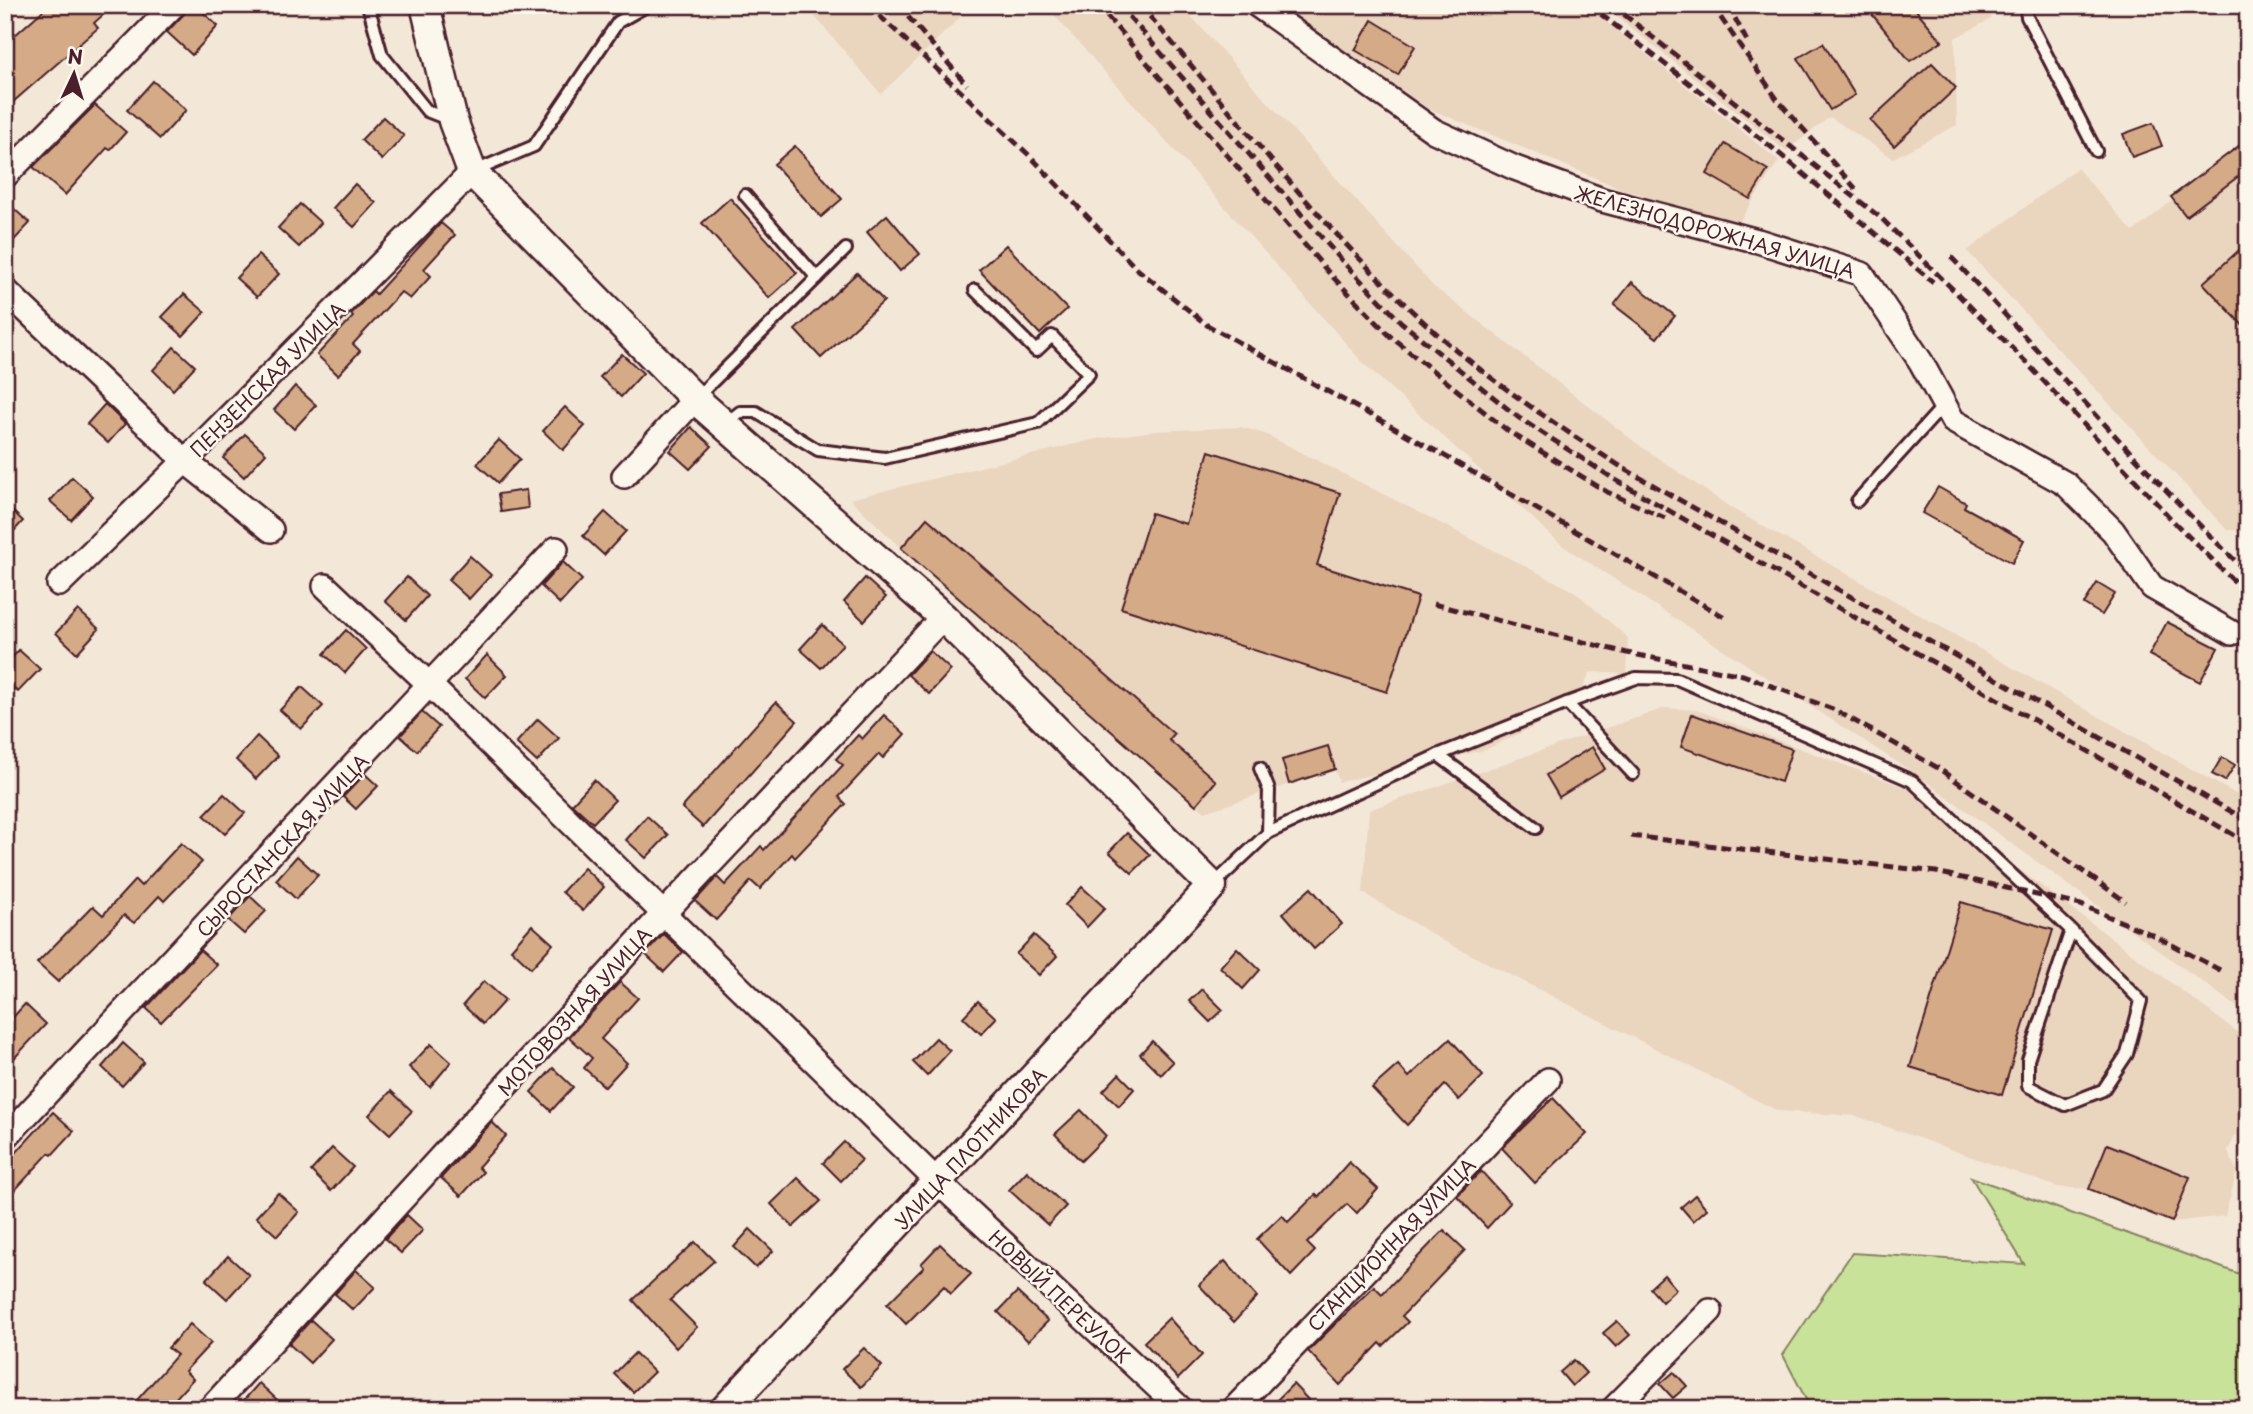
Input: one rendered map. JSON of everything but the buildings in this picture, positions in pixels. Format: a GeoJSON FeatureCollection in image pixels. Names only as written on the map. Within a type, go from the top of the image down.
{"type":"FeatureCollection","features":[{"type":"Feature","properties":{"kind":"street"},"geometry":{"type":"LineString","coordinates":[[5,176],[174,5]]}},
{"type":"Feature","properties":{"kind":"street"},"geometry":{"type":"LineString","coordinates":[[425,5],[453,121],[472,172],[695,399],[726,423],[943,617],[1212,886]]}},
{"type":"Feature","properties":{"kind":"street","name":"ЖЕЛЕЗНОДОРОЖНАЯ УЛИЦА"},"geometry":{"type":"LineString","coordinates":[[1257,5],[1434,131],[1515,168],[1602,200],[1758,241],[1862,274],[1921,362],[1953,421],[2066,484],[2113,531],[2152,587],[2232,633]]}},
{"type":"Feature","properties":{"kind":"street","name":"ПЕНЗЕНСКАЯ УЛИЦА"},"geometry":{"type":"LineString","coordinates":[[59,584],[472,172]]}},
{"type":"Feature","properties":{"kind":"street"},"geometry":{"type":"LineString","coordinates":[[5,290],[185,461],[271,530]]}},
{"type":"Feature","properties":{"kind":"street"},"geometry":{"type":"LineString","coordinates":[[624,476],[695,399]]}},
{"type":"Feature","properties":{"kind":"street","name":"СЫРОСТАНСКАЯ УЛИЦА"},"geometry":{"type":"LineString","coordinates":[[5,1138],[556,550]]}},
{"type":"Feature","properties":{"kind":"street","name":"НОВЫЙ ПЕРЕУЛОК"},"geometry":{"type":"LineString","coordinates":[[325,586],[431,686],[939,1183],[1181,1409]]}},
{"type":"Feature","properties":{"kind":"street","name":"МОТОВОЗНАЯ УЛИЦА"},"geometry":{"type":"LineString","coordinates":[[210,1409],[664,913],[943,617]]}},
{"type":"Feature","properties":{"kind":"street","name":"УЛИЦА ПЛОТНИКОВА"},"geometry":{"type":"LineString","coordinates":[[725,1409],[939,1183],[1212,886]]}},
{"type":"Feature","properties":{"kind":"street","name":"СТАНЦИОННАЯ УЛИЦА"},"geometry":{"type":"LineString","coordinates":[[1234,1409],[1548,1080]]}},
{"type":"Feature","properties":{"kind":"street"},"geometry":{"type":"LineString","coordinates":[[1613,1409],[1710,1311]]}},
{"type":"Feature","properties":{"kind":"lane"},"geometry":{"type":"LineString","coordinates":[[368,5],[382,55],[427,111],[453,121]]}},
{"type":"Feature","properties":{"kind":"lane"},"geometry":{"type":"LineString","coordinates":[[472,172],[534,146],[618,22],[649,5]]}},
{"type":"Feature","properties":{"kind":"lane"},"geometry":{"type":"LineString","coordinates":[[2025,5],[2027,17],[2096,151]]}},
{"type":"Feature","properties":{"kind":"lane"},"geometry":{"type":"LineString","coordinates":[[745,195],[817,278]]}},
{"type":"Feature","properties":{"kind":"lane"},"geometry":{"type":"LineString","coordinates":[[695,399],[846,249]]}},
{"type":"Feature","properties":{"kind":"lane"},"geometry":{"type":"LineString","coordinates":[[726,423],[740,412],[756,412],[818,450],[885,458],[1038,423],[1088,374],[1052,336],[1036,351],[975,290]]}},
{"type":"Feature","properties":{"kind":"lane"},"geometry":{"type":"LineString","coordinates":[[1857,501],[1944,405]]}},
{"type":"Feature","properties":{"kind":"lane"},"geometry":{"type":"LineString","coordinates":[[1212,886],[1268,833],[1438,755],[1636,678],[1676,679],[1912,781],[2071,930],[2141,1001],[2127,1054],[2103,1090],[2065,1105],[2028,1086],[2028,1060],[2071,930]]}},
{"type":"Feature","properties":{"kind":"lane"},"geometry":{"type":"LineString","coordinates":[[1567,703],[1633,774]]}},
{"type":"Feature","properties":{"kind":"lane"},"geometry":{"type":"LineString","coordinates":[[1438,755],[1536,828]]}},
{"type":"Feature","properties":{"kind":"lane"},"geometry":{"type":"LineString","coordinates":[[1260,768],[1269,790],[1268,833]]}},
{"type":"Feature","properties":{"kind":"path"},"geometry":{"type":"LineString","coordinates":[[5,19],[18,5]]}},
{"type":"Feature","properties":{"kind":"shaded area"},"geometry":{"type":"Polygon","coordinates":[[[805,5],[973,5],[881,94],[805,5]]]}},
{"type":"Feature","properties":{"kind":"shaded area"},"geometry":{"type":"Polygon","coordinates":[[[1045,5],[1181,5],[1433,286],[1639,445],[1731,508],[2248,801],[2248,1015],[1920,777],[1563,546],[1364,364],[1045,5]]]}},
{"type":"Feature","properties":{"kind":"shaded area"},"geometry":{"type":"Polygon","coordinates":[[[1281,5],[1585,5],[1779,161],[1737,225],[1622,189],[1427,108],[1281,5]]]}},
{"type":"Feature","properties":{"kind":"shaded area"},"geometry":{"type":"Polygon","coordinates":[[[1602,5],[1993,5],[1991,19],[1955,38],[1957,125],[1893,158],[1830,117],[1786,151],[1602,5]]]}},
{"type":"Feature","properties":{"kind":"shaded area"},"geometry":{"type":"Polygon","coordinates":[[[2248,140],[2248,531],[2227,530],[1967,251],[2077,168],[2133,232],[2248,140]]]}},
{"type":"Feature","properties":{"kind":"shaded area"},"geometry":{"type":"Polygon","coordinates":[[[1241,427],[1265,434],[1574,591],[1628,638],[1626,674],[1590,672],[1575,707],[1485,750],[1339,782],[1335,770],[1205,812],[901,548],[850,499],[1096,439],[1154,431],[1241,427]]]}},
{"type":"Feature","properties":{"kind":"shaded area"},"geometry":{"type":"Polygon","coordinates":[[[1665,708],[1697,710],[1914,791],[2248,1040],[2248,1108],[2228,1151],[2237,1171],[2225,1216],[2172,1222],[2089,1189],[2057,1187],[1856,1116],[1778,1111],[1442,940],[1363,893],[1369,810],[1665,708]]]}},
{"type":"Feature","properties":{"kind":"green space"},"geometry":{"type":"Polygon","coordinates":[[[1971,1177],[2248,1277],[2248,1409],[1811,1409],[1783,1355],[1852,1253],[2024,1264],[1971,1177]]]}},
{"type":"Feature","properties":{"kind":"railway"},"geometry":{"type":"LineString","coordinates":[[868,5],[1030,156],[1136,268],[1207,325],[1436,451],[1728,619]]}},
{"type":"Feature","properties":{"kind":"railway"},"geometry":{"type":"LineString","coordinates":[[898,5],[967,85]]}},
{"type":"Feature","properties":{"kind":"railway"},"geometry":{"type":"LineString","coordinates":[[1097,5],[1330,274],[1391,337],[1508,431],[1607,492],[1665,518]]}},
{"type":"Feature","properties":{"kind":"railway"},"geometry":{"type":"LineString","coordinates":[[1119,5],[1344,263],[1401,322],[1519,418],[1614,479],[2248,843]]}},
{"type":"Feature","properties":{"kind":"railway"},"geometry":{"type":"LineString","coordinates":[[1140,5],[1305,200],[1375,274],[1435,332],[1513,394],[1623,468],[2248,821]]}},
{"type":"Feature","properties":{"kind":"railway"},"geometry":{"type":"LineString","coordinates":[[1589,5],[1775,150],[1933,282]]}},
{"type":"Feature","properties":{"kind":"railway"},"geometry":{"type":"LineString","coordinates":[[1612,5],[1881,218],[2026,362],[2174,522],[2248,595]]}},
{"type":"Feature","properties":{"kind":"railway"},"geometry":{"type":"LineString","coordinates":[[1712,5],[1777,99],[1856,189]]}},
{"type":"Feature","properties":{"kind":"railway"},"geometry":{"type":"LineString","coordinates":[[1728,5],[1748,43]]}},
{"type":"Feature","properties":{"kind":"railway"},"geometry":{"type":"LineString","coordinates":[[1951,257],[2135,457],[2248,573]]}},
{"type":"Feature","properties":{"kind":"railway"},"geometry":{"type":"LineString","coordinates":[[1433,604],[1627,653],[1743,675],[1835,710],[1938,768],[2126,902]]}},
{"type":"Feature","properties":{"kind":"railway"},"geometry":{"type":"LineString","coordinates":[[1631,836],[1936,872],[2081,905],[2153,935],[2220,970]]}}]}
